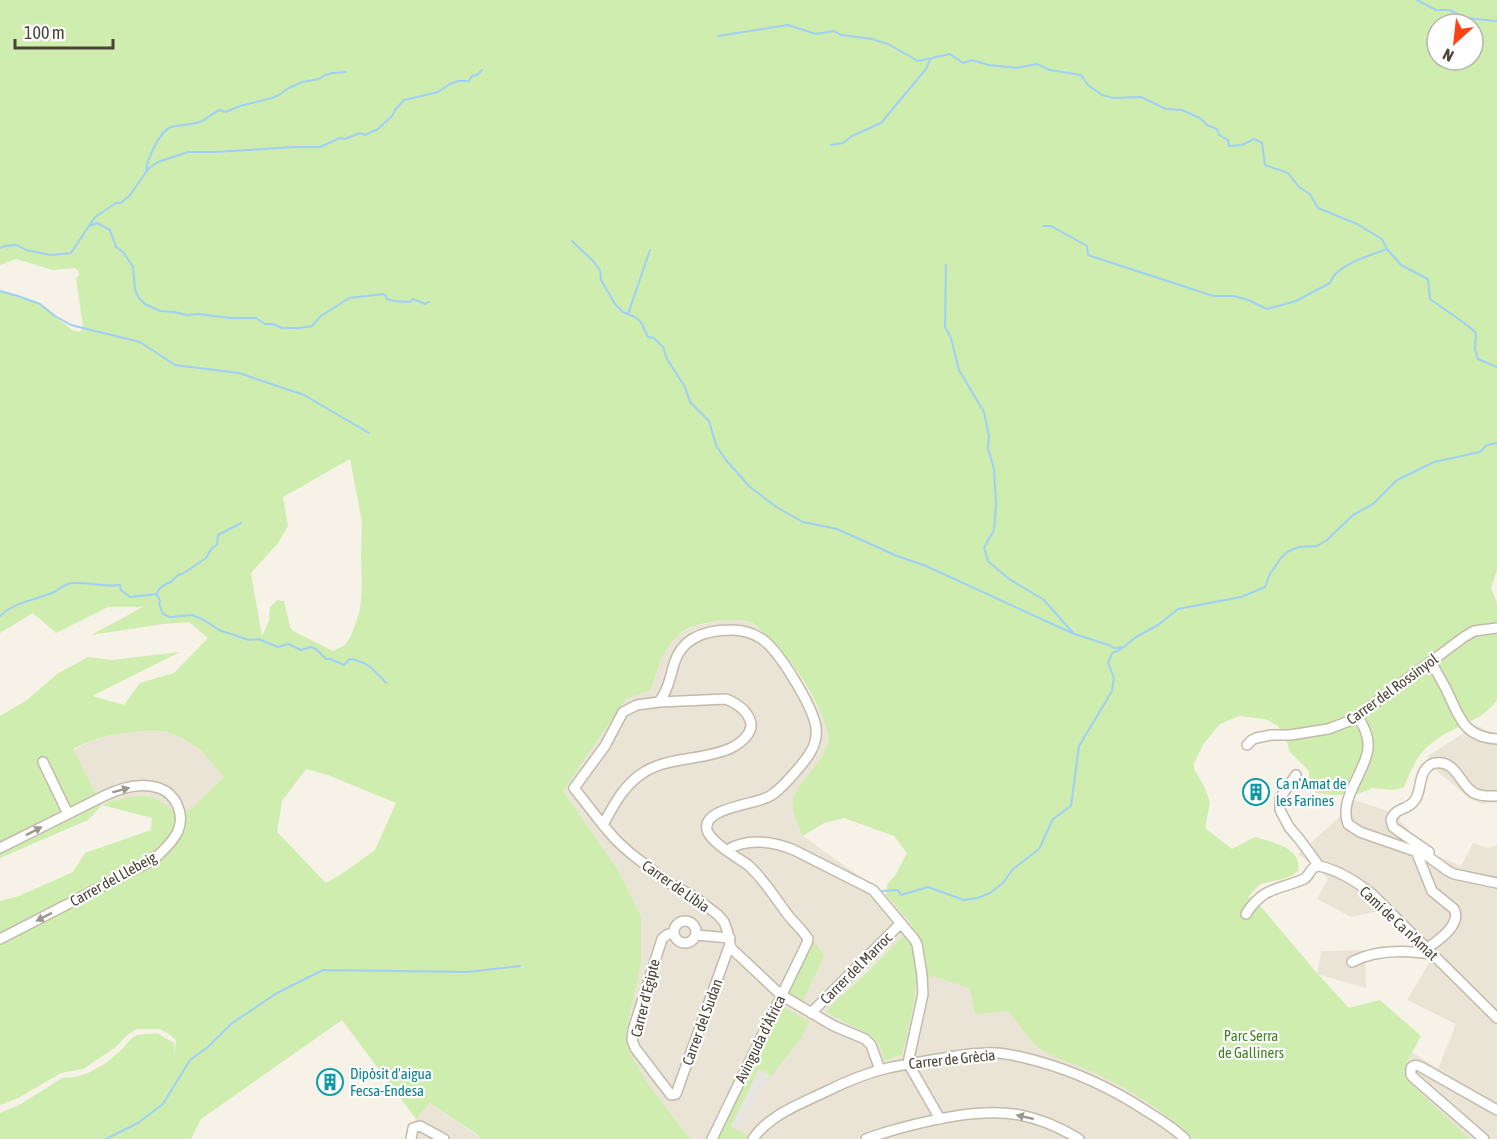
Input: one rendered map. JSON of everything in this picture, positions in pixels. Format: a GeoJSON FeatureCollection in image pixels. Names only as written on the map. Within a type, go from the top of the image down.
{"type":"FeatureCollection","features":[{"type":"Feature","properties":{"kind":"street","name":"Carrer del Rossinyol"},"geometry":{"type":"LineString","coordinates":[[1247,745],[1252,740],[1271,735],[1290,735],[1328,729],[1348,722],[1358,717],[1474,631],[1497,627]]}},
{"type":"Feature","properties":{"kind":"street"},"geometry":{"type":"LineString","coordinates":[[659,702],[669,686],[677,656],[698,635],[708,632],[740,631],[763,640],[783,660],[810,710],[816,730],[813,748],[782,786],[769,797],[718,812],[711,817],[706,828],[709,834],[727,850],[740,844],[751,843],[774,843],[788,847],[873,890],[901,923],[917,945],[923,985],[908,1063],[940,1119]]}},
{"type":"Feature","properties":{"kind":"street"},"geometry":{"type":"LineString","coordinates":[[1431,662],[1464,724],[1482,737],[1497,739]]}},
{"type":"Feature","properties":{"kind":"street"},"geometry":{"type":"LineString","coordinates":[[603,825],[618,798],[631,782],[644,772],[658,766],[731,748],[746,738],[751,730],[750,718],[746,712],[734,702],[726,699],[659,702]]}},
{"type":"Feature","properties":{"kind":"street","name":"Carrer de Líbia"},"geometry":{"type":"LineString","coordinates":[[659,702],[637,705],[623,712],[605,746],[574,788],[616,840],[635,857],[669,883],[695,897],[718,915],[724,922],[731,948],[781,995],[834,1026],[865,1039],[872,1045],[879,1070]]}},
{"type":"Feature","properties":{"kind":"street"},"geometry":{"type":"LineString","coordinates":[[1358,717],[1366,732],[1368,750],[1346,808],[1346,821],[1350,827],[1416,851],[1454,874],[1497,883]]}},
{"type":"Feature","properties":{"kind":"street"},"geometry":{"type":"LineString","coordinates":[[43,762],[68,814]]}},
{"type":"Feature","properties":{"kind":"street"},"geometry":{"type":"LineString","coordinates":[[1429,857],[1428,852],[1397,830],[1391,820],[1396,811],[1415,800],[1426,768],[1438,762],[1448,765],[1474,793],[1483,796],[1497,796]]}},
{"type":"Feature","properties":{"kind":"street"},"geometry":{"type":"LineString","coordinates":[[1246,914],[1269,890],[1305,879],[1311,869],[1319,866],[1288,827],[1280,810],[1280,798],[1296,775]]}},
{"type":"Feature","properties":{"kind":"street","name":"Carrer del Llebeig"},"geometry":{"type":"LineString","coordinates":[[0,848],[116,791],[128,788],[145,786],[161,789],[177,804],[180,812],[179,828],[174,838],[153,860],[0,939]]}},
{"type":"Feature","properties":{"kind":"street","name":"Avinguda d'Àfrica"},"geometry":{"type":"LineString","coordinates":[[712,1139],[808,939],[758,875],[727,850]]}},
{"type":"Feature","properties":{"kind":"street"},"geometry":{"type":"LineString","coordinates":[[1352,962],[1363,956],[1381,953],[1430,951],[1456,919],[1457,914],[1454,909],[1432,891],[1416,851]]}},
{"type":"Feature","properties":{"kind":"street","name":"Camí de Ca n'Amat"},"geometry":{"type":"LineString","coordinates":[[1319,866],[1354,881],[1364,888],[1497,1018]]}},
{"type":"Feature","properties":{"kind":"street"},"geometry":{"type":"LineString","coordinates":[[683,920],[692,922],[696,935],[691,942],[678,941],[674,934],[676,925],[683,920]]}},
{"type":"Feature","properties":{"kind":"street","name":"Carrer del Marroc"},"geometry":{"type":"LineString","coordinates":[[811,1013],[901,923]]}},
{"type":"Feature","properties":{"kind":"street","name":"Carrer d'Egipte"},"geometry":{"type":"LineString","coordinates":[[670,1095],[642,1058],[632,1040],[633,1030],[662,939],[670,933],[674,934]]}},
{"type":"Feature","properties":{"kind":"street"},"geometry":{"type":"LineString","coordinates":[[696,935],[730,941]]}},
{"type":"Feature","properties":{"kind":"street","name":"Carrer del Sudan"},"geometry":{"type":"LineString","coordinates":[[670,1095],[676,1094],[730,941]]}},
{"type":"Feature","properties":{"kind":"street","name":"Carrer de Grècia"},"geometry":{"type":"LineString","coordinates":[[753,1139],[766,1125],[792,1108],[852,1079],[908,1063],[987,1053],[1003,1053],[1028,1059],[1099,1083],[1166,1123],[1183,1138]]}},
{"type":"Feature","properties":{"kind":"street"},"geometry":{"type":"LineString","coordinates":[[1484,1139],[1411,1075],[1411,1068],[1416,1065],[1497,1110]]}},
{"type":"Feature","properties":{"kind":"street"},"geometry":{"type":"LineString","coordinates":[[1431,1093],[1439,1078]]}},
{"type":"Feature","properties":{"kind":"street"},"geometry":{"type":"LineString","coordinates":[[866,1139],[940,1119],[984,1114],[1018,1115],[1049,1125],[1079,1139]]}},
{"type":"Feature","properties":{"kind":"street"},"geometry":{"type":"LineString","coordinates":[[411,1139],[412,1131],[416,1126],[425,1128],[444,1139]]}},
{"type":"Feature","properties":{"kind":"shaded area"},"geometry":{"type":"Polygon","coordinates":[[[732,619],[750,622],[769,638],[793,665],[825,720],[828,737],[825,750],[816,766],[803,836],[886,895],[913,926],[826,1012],[871,1036],[880,1045],[885,1061],[902,1055],[914,1003],[916,982],[934,976],[970,989],[1008,1011],[1039,1048],[1097,1073],[1135,1094],[1177,1124],[1193,1139],[690,1139],[646,1081],[631,1054],[626,1032],[641,964],[618,870],[563,791],[626,699],[651,690],[664,651],[676,636],[694,626],[732,619]]]}},
{"type":"Feature","properties":{"kind":"shaded area"},"geometry":{"type":"Polygon","coordinates":[[[1476,725],[1497,733],[1497,802],[1482,804],[1470,799],[1437,771],[1428,756],[1476,725]]]}},
{"type":"Feature","properties":{"kind":"shaded area"},"geometry":{"type":"Polygon","coordinates":[[[165,731],[184,739],[202,751],[225,777],[191,809],[175,814],[162,802],[147,797],[116,800],[102,805],[73,750],[91,741],[116,734],[165,731]]]}},
{"type":"Feature","properties":{"kind":"shaded area"},"geometry":{"type":"Polygon","coordinates":[[[1346,797],[1400,815],[1400,821],[1433,854],[1461,866],[1473,843],[1488,848],[1497,845],[1497,1139],[1470,1139],[1405,1078],[1407,1062],[1412,1052],[1438,1069],[1456,1024],[1407,1000],[1432,958],[1380,911],[1351,917],[1317,899],[1328,878],[1298,854],[1342,815],[1346,797]]]}},
{"type":"Feature","properties":{"kind":"shaded area"},"geometry":{"type":"Polygon","coordinates":[[[1365,950],[1366,988],[1317,974],[1321,951],[1365,950]]]}},
{"type":"Feature","properties":{"kind":"shaded area"},"geometry":{"type":"Polygon","coordinates":[[[759,1069],[771,1076],[739,1131],[731,1126],[759,1069]]]}},
{"type":"Feature","properties":{"kind":"shaded area"},"geometry":{"type":"Polygon","coordinates":[[[430,1103],[480,1139],[412,1139],[416,1119],[430,1103]]]}},
{"type":"Feature","properties":{"kind":"green space","name":"Parc Serra de Galliners"},"geometry":{"type":"Polygon","coordinates":[[[0,0],[1497,0],[1497,570],[1491,588],[1497,603],[1497,700],[1483,714],[1427,747],[1416,761],[1404,787],[1394,790],[1372,788],[1358,794],[1317,793],[1309,787],[1309,771],[1290,752],[1278,726],[1265,719],[1239,716],[1220,724],[1204,743],[1194,763],[1194,769],[1210,802],[1205,828],[1232,849],[1255,837],[1285,847],[1296,857],[1298,871],[1291,876],[1260,884],[1248,897],[1262,908],[1349,1008],[1380,1000],[1421,1036],[1407,1062],[1405,1078],[1470,1139],[1193,1139],[1160,1111],[1135,1094],[1097,1074],[1042,1050],[1008,1011],[975,1014],[970,989],[934,976],[916,983],[914,1003],[902,1055],[884,1061],[880,1045],[871,1036],[826,1012],[913,926],[886,895],[887,885],[896,874],[907,853],[894,836],[844,818],[824,823],[803,836],[794,814],[793,801],[797,790],[817,764],[828,741],[824,721],[802,679],[789,660],[754,624],[737,620],[696,625],[682,632],[664,654],[651,690],[626,699],[563,791],[618,870],[641,916],[641,964],[626,1032],[631,1054],[646,1081],[690,1139],[480,1139],[478,1135],[430,1103],[416,1119],[342,1020],[201,1119],[191,1139],[0,1139],[0,1113],[21,1104],[62,1078],[88,1073],[106,1063],[133,1037],[157,1033],[174,1043],[174,1056],[176,1040],[160,1029],[137,1029],[127,1035],[116,1047],[83,1069],[61,1073],[18,1098],[0,1105],[0,901],[19,896],[73,872],[85,853],[151,830],[152,818],[102,805],[88,820],[0,858],[0,716],[27,700],[57,674],[88,657],[112,660],[180,652],[92,696],[124,705],[140,683],[174,673],[208,638],[189,622],[91,635],[143,607],[108,607],[56,633],[33,613],[0,633],[0,291],[41,304],[72,330],[80,332],[83,327],[76,278],[79,271],[75,268],[53,270],[16,259],[0,265],[0,0]],[[350,459],[283,497],[288,526],[278,543],[251,573],[262,636],[269,621],[270,607],[277,600],[284,601],[293,631],[333,651],[345,645],[352,634],[360,610],[362,522],[350,459]],[[165,731],[118,734],[95,739],[73,749],[102,805],[143,796],[159,800],[176,814],[191,809],[224,777],[202,751],[184,739],[165,731]],[[306,769],[282,801],[277,832],[326,883],[375,850],[396,803],[328,775],[306,769]]]}},
{"type":"Feature","properties":{"kind":"green space"},"geometry":{"type":"Polygon","coordinates":[[[813,940],[824,956],[802,1003],[789,994],[789,990],[813,940]]]}},
{"type":"Feature","properties":{"kind":"green space"},"geometry":{"type":"Polygon","coordinates":[[[779,1007],[784,1007],[809,1022],[801,1038],[771,1076],[759,1070],[731,1126],[748,1136],[746,1139],[718,1139],[757,1059],[754,1058],[779,1007]]]}},
{"type":"Feature","properties":{"kind":"waterway"},"geometry":{"type":"LineString","coordinates":[[1417,0],[1436,10],[1450,10],[1465,18],[1497,21]]}},
{"type":"Feature","properties":{"kind":"waterway"},"geometry":{"type":"LineString","coordinates":[[718,36],[788,25],[816,34],[834,31],[841,35],[872,39],[888,44],[918,61],[950,54],[963,63],[972,60],[989,65],[1017,68],[1037,64],[1050,70],[1081,75],[1088,85],[1102,95],[1114,98],[1141,97],[1166,109],[1182,110],[1217,129],[1219,135],[1228,140],[1229,146],[1242,145],[1254,139],[1262,143],[1265,165],[1288,173],[1299,187],[1310,194],[1318,208],[1357,224],[1382,239],[1387,249],[1401,265],[1428,279],[1430,299],[1476,333],[1475,349],[1478,359],[1497,367]]}},
{"type":"Feature","properties":{"kind":"waterway"},"geometry":{"type":"LineString","coordinates":[[831,145],[843,143],[852,136],[881,123],[926,69],[930,60]]}},
{"type":"Feature","properties":{"kind":"waterway"},"geometry":{"type":"LineString","coordinates":[[0,248],[17,245],[26,250],[51,255],[71,253],[95,217],[116,203],[121,203],[130,195],[149,168],[158,162],[188,152],[320,147],[340,138],[345,139],[360,133],[365,135],[378,129],[404,100],[438,92],[458,81],[469,81],[472,76],[482,70]]}},
{"type":"Feature","properties":{"kind":"waterway"},"geometry":{"type":"LineString","coordinates":[[146,172],[154,146],[162,134],[171,127],[196,123],[220,110],[226,112],[272,98],[302,82],[319,79],[333,73],[346,72]]}},
{"type":"Feature","properties":{"kind":"waterway"},"geometry":{"type":"LineString","coordinates":[[89,226],[97,223],[110,230],[116,247],[124,253],[133,267],[138,297],[145,304],[160,311],[187,315],[256,318],[265,324],[273,324],[282,328],[300,328],[312,326],[321,316],[349,298],[383,294],[387,299],[394,301],[410,302],[413,299],[425,304],[429,302]]}},
{"type":"Feature","properties":{"kind":"waterway"},"geometry":{"type":"LineString","coordinates":[[1043,226],[1051,226],[1087,246],[1088,255],[1213,296],[1234,296],[1267,309],[1296,301],[1330,283],[1333,277],[1346,266],[1387,249]]}},
{"type":"Feature","properties":{"kind":"waterway"},"geometry":{"type":"LineString","coordinates":[[572,241],[600,270],[601,280],[615,304],[623,312],[641,322],[648,337],[654,338],[663,347],[667,359],[685,387],[690,402],[709,421],[716,445],[725,459],[750,487],[778,508],[803,522],[837,529],[897,556],[926,566],[1074,634]]}},
{"type":"Feature","properties":{"kind":"waterway"},"geometry":{"type":"LineString","coordinates":[[628,314],[650,250]]}},
{"type":"Feature","properties":{"kind":"waterway"},"geometry":{"type":"LineString","coordinates":[[946,265],[945,327],[951,338],[959,370],[984,412],[989,436],[988,448],[994,469],[996,504],[994,530],[984,548],[988,561],[1009,579],[1044,600],[1074,634],[1114,648],[1124,647]]}},
{"type":"Feature","properties":{"kind":"waterway"},"geometry":{"type":"LineString","coordinates":[[0,291],[40,304],[71,325],[140,342],[175,365],[239,373],[304,395],[369,433]]}},
{"type":"Feature","properties":{"kind":"waterway"},"geometry":{"type":"LineString","coordinates":[[882,891],[898,890],[901,895],[928,887],[964,900],[990,893],[1003,883],[1013,869],[1039,849],[1053,819],[1071,806],[1079,746],[1112,691],[1114,678],[1108,663],[1112,653],[1158,625],[1178,609],[1241,597],[1265,587],[1270,574],[1287,552],[1299,547],[1317,546],[1327,540],[1353,515],[1373,504],[1397,480],[1434,462],[1480,452],[1487,445],[1497,443]]}},
{"type":"Feature","properties":{"kind":"waterway"},"geometry":{"type":"LineString","coordinates":[[157,594],[162,586],[206,558],[212,548],[217,545],[218,535],[241,523]]}},
{"type":"Feature","properties":{"kind":"waterway"},"geometry":{"type":"LineString","coordinates":[[0,616],[13,607],[49,594],[68,584],[120,585],[121,590],[130,597],[157,594],[163,614],[170,617],[192,615],[219,630],[249,640],[258,639],[278,647],[288,644],[301,650],[311,647],[326,659],[344,665],[350,659],[356,660],[370,667],[386,683]]}},
{"type":"Feature","properties":{"kind":"waterway"},"geometry":{"type":"LineString","coordinates":[[106,1139],[138,1123],[163,1104],[190,1060],[208,1047],[231,1024],[277,993],[323,970],[467,972],[520,966]]}},
{"type":"Feature","properties":{"kind":"place","name":"Ca n'Amat de les Farines"},"geometry":{"type":"Point","coordinates":[1256,792]}},
{"type":"Feature","properties":{"kind":"place","name":"Dipòsit d'aigua Fecsa-Endesa"},"geometry":{"type":"Point","coordinates":[330,1082]}}]}
